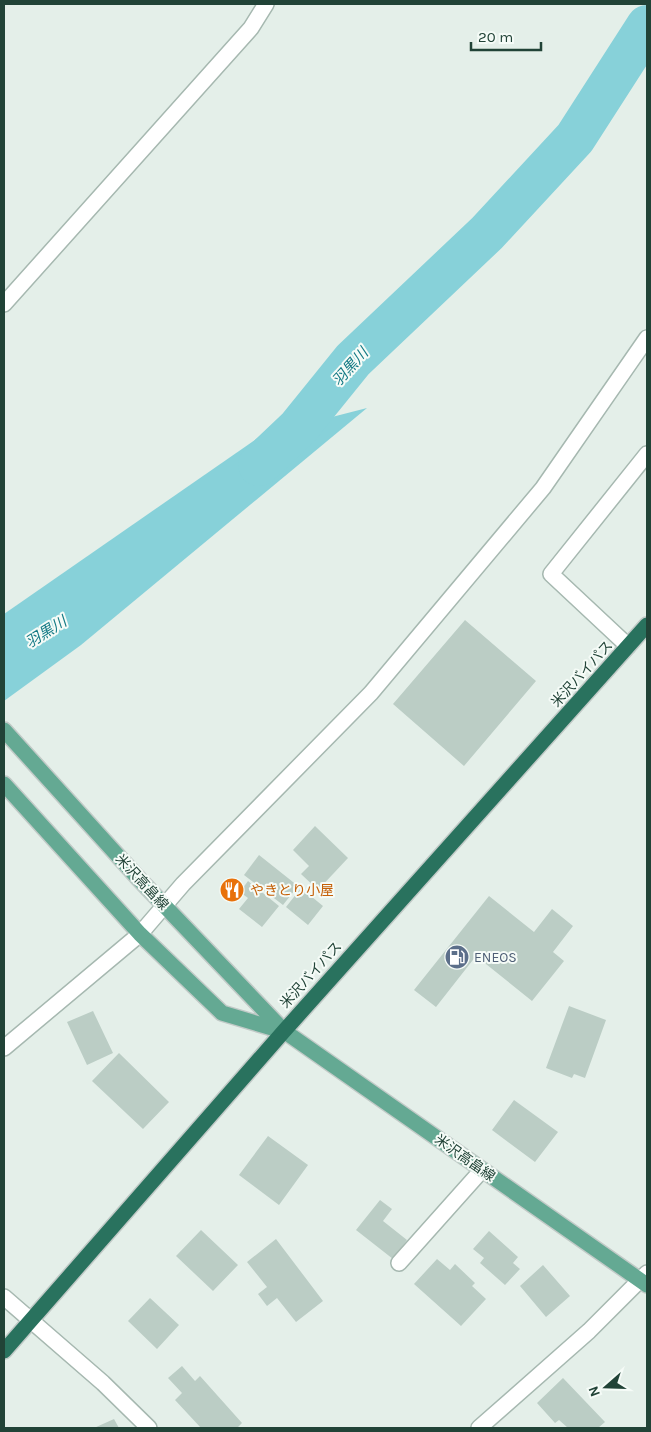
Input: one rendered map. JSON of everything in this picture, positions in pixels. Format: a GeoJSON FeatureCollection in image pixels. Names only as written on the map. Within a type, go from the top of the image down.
{"type":"FeatureCollection","features":[{"type":"Feature","properties":{"kind":"highway","name":"米沢バイパス"},"geometry":{"type":"LineString","coordinates":[[4,1351],[284,1031],[647,625]]}},
{"type":"Feature","properties":{"kind":"main road","name":"米沢高畠線"},"geometry":{"type":"LineString","coordinates":[[4,730],[163,905],[284,1031],[482,1170],[645,1280]]}},
{"type":"Feature","properties":{"kind":"main road","name":"米沢高畠線"},"geometry":{"type":"LineString","coordinates":[[4,784],[140,934],[222,1013],[284,1031]]}},
{"type":"Feature","properties":{"kind":"street"},"geometry":{"type":"LineString","coordinates":[[4,304],[251,28],[266,4]]}},
{"type":"Feature","properties":{"kind":"street"},"geometry":{"type":"LineString","coordinates":[[4,1048],[140,934],[163,905],[371,693],[543,488],[647,338]]}},
{"type":"Feature","properties":{"kind":"street"},"geometry":{"type":"LineString","coordinates":[[628,646],[552,574],[647,454]]}},
{"type":"Feature","properties":{"kind":"street"},"geometry":{"type":"LineString","coordinates":[[400,1263],[482,1170]]}},
{"type":"Feature","properties":{"kind":"street"},"geometry":{"type":"LineString","coordinates":[[479,1428],[645,1280]]}},
{"type":"Feature","properties":{"kind":"street"},"geometry":{"type":"LineString","coordinates":[[4,1297],[103,1384],[149,1428]]}},
{"type":"Feature","properties":{"kind":"water"},"geometry":{"type":"Polygon","coordinates":[[[367,408],[81,645],[4,701],[4,614],[262,435],[367,408]]]}},
{"type":"Feature","properties":{"kind":"building"},"geometry":{"type":"Polygon","coordinates":[[[465,620],[536,681],[464,766],[393,704],[465,620]]]}},
{"type":"Feature","properties":{"kind":"building"},"geometry":{"type":"Polygon","coordinates":[[[315,826],[348,858],[318,890],[301,874],[309,866],[293,850],[315,826]]]}},
{"type":"Feature","properties":{"kind":"building"},"geometry":{"type":"Polygon","coordinates":[[[259,855],[298,886],[283,905],[244,875],[259,855]]]}},
{"type":"Feature","properties":{"kind":"building"},"geometry":{"type":"Polygon","coordinates":[[[248,881],[279,906],[262,927],[239,909],[248,898],[240,892],[248,881]]]}},
{"type":"Feature","properties":{"kind":"building"},"geometry":{"type":"Polygon","coordinates":[[[301,888],[323,906],[308,925],[286,907],[301,888]]]}},
{"type":"Feature","properties":{"kind":"building"},"geometry":{"type":"Polygon","coordinates":[[[489,896],[534,932],[552,909],[573,926],[553,952],[564,961],[532,1001],[476,956],[436,1007],[414,990],[489,896]]]}},
{"type":"Feature","properties":{"kind":"building"},"geometry":{"type":"Polygon","coordinates":[[[569,1006],[606,1020],[585,1078],[574,1074],[572,1078],[546,1068],[569,1006]]]}},
{"type":"Feature","properties":{"kind":"building"},"geometry":{"type":"Polygon","coordinates":[[[93,1011],[113,1053],[87,1065],[67,1022],[93,1011]]]}},
{"type":"Feature","properties":{"kind":"building"},"geometry":{"type":"Polygon","coordinates":[[[119,1053],[169,1102],[143,1129],[92,1081],[119,1053]]]}},
{"type":"Feature","properties":{"kind":"building"},"geometry":{"type":"Polygon","coordinates":[[[514,1100],[558,1132],[535,1162],[492,1130],[514,1100]]]}},
{"type":"Feature","properties":{"kind":"building"},"geometry":{"type":"Polygon","coordinates":[[[268,1136],[308,1165],[279,1205],[239,1175],[268,1136]]]}},
{"type":"Feature","properties":{"kind":"building"},"geometry":{"type":"Polygon","coordinates":[[[380,1200],[392,1209],[383,1221],[407,1240],[393,1259],[356,1230],[380,1200]]]}},
{"type":"Feature","properties":{"kind":"building"},"geometry":{"type":"Polygon","coordinates":[[[201,1230],[238,1265],[213,1291],[176,1256],[201,1230]]]}},
{"type":"Feature","properties":{"kind":"building"},"geometry":{"type":"Polygon","coordinates":[[[489,1231],[518,1257],[513,1263],[520,1269],[505,1285],[480,1263],[484,1258],[473,1249],[489,1231]]]}},
{"type":"Feature","properties":{"kind":"building"},"geometry":{"type":"Polygon","coordinates":[[[276,1239],[323,1301],[296,1322],[277,1298],[267,1306],[258,1294],[267,1287],[247,1262],[276,1239]]]}},
{"type":"Feature","properties":{"kind":"building"},"geometry":{"type":"Polygon","coordinates":[[[437,1259],[450,1270],[455,1264],[475,1283],[472,1286],[486,1299],[461,1326],[414,1284],[437,1259]]]}},
{"type":"Feature","properties":{"kind":"building"},"geometry":{"type":"Polygon","coordinates":[[[543,1265],[570,1296],[546,1317],[520,1286],[543,1265]]]}},
{"type":"Feature","properties":{"kind":"building"},"geometry":{"type":"Polygon","coordinates":[[[150,1298],[179,1325],[157,1349],[128,1321],[150,1298]]]}},
{"type":"Feature","properties":{"kind":"building"},"geometry":{"type":"Polygon","coordinates":[[[182,1366],[195,1381],[200,1376],[242,1423],[237,1428],[201,1428],[175,1400],[182,1393],[168,1378],[182,1366]]]}},
{"type":"Feature","properties":{"kind":"building"},"geometry":{"type":"Polygon","coordinates":[[[563,1378],[605,1422],[598,1428],[568,1428],[559,1420],[555,1423],[537,1403],[563,1378]]]}},
{"type":"Feature","properties":{"kind":"building"},"geometry":{"type":"Polygon","coordinates":[[[114,1419],[119,1428],[94,1428],[114,1419]]]}},
{"type":"Feature","properties":{"kind":"waterway","name":"羽黒川"},"geometry":{"type":"LineString","coordinates":[[259,465],[298,428],[353,360],[487,233],[575,138],[647,26]]}},
{"type":"Feature","properties":{"kind":"place","name":"やきとり小屋"},"geometry":{"type":"Point","coordinates":[232,890]}},
{"type":"Feature","properties":{"kind":"place","name":"ENEOS"},"geometry":{"type":"Point","coordinates":[457,957]}}]}
